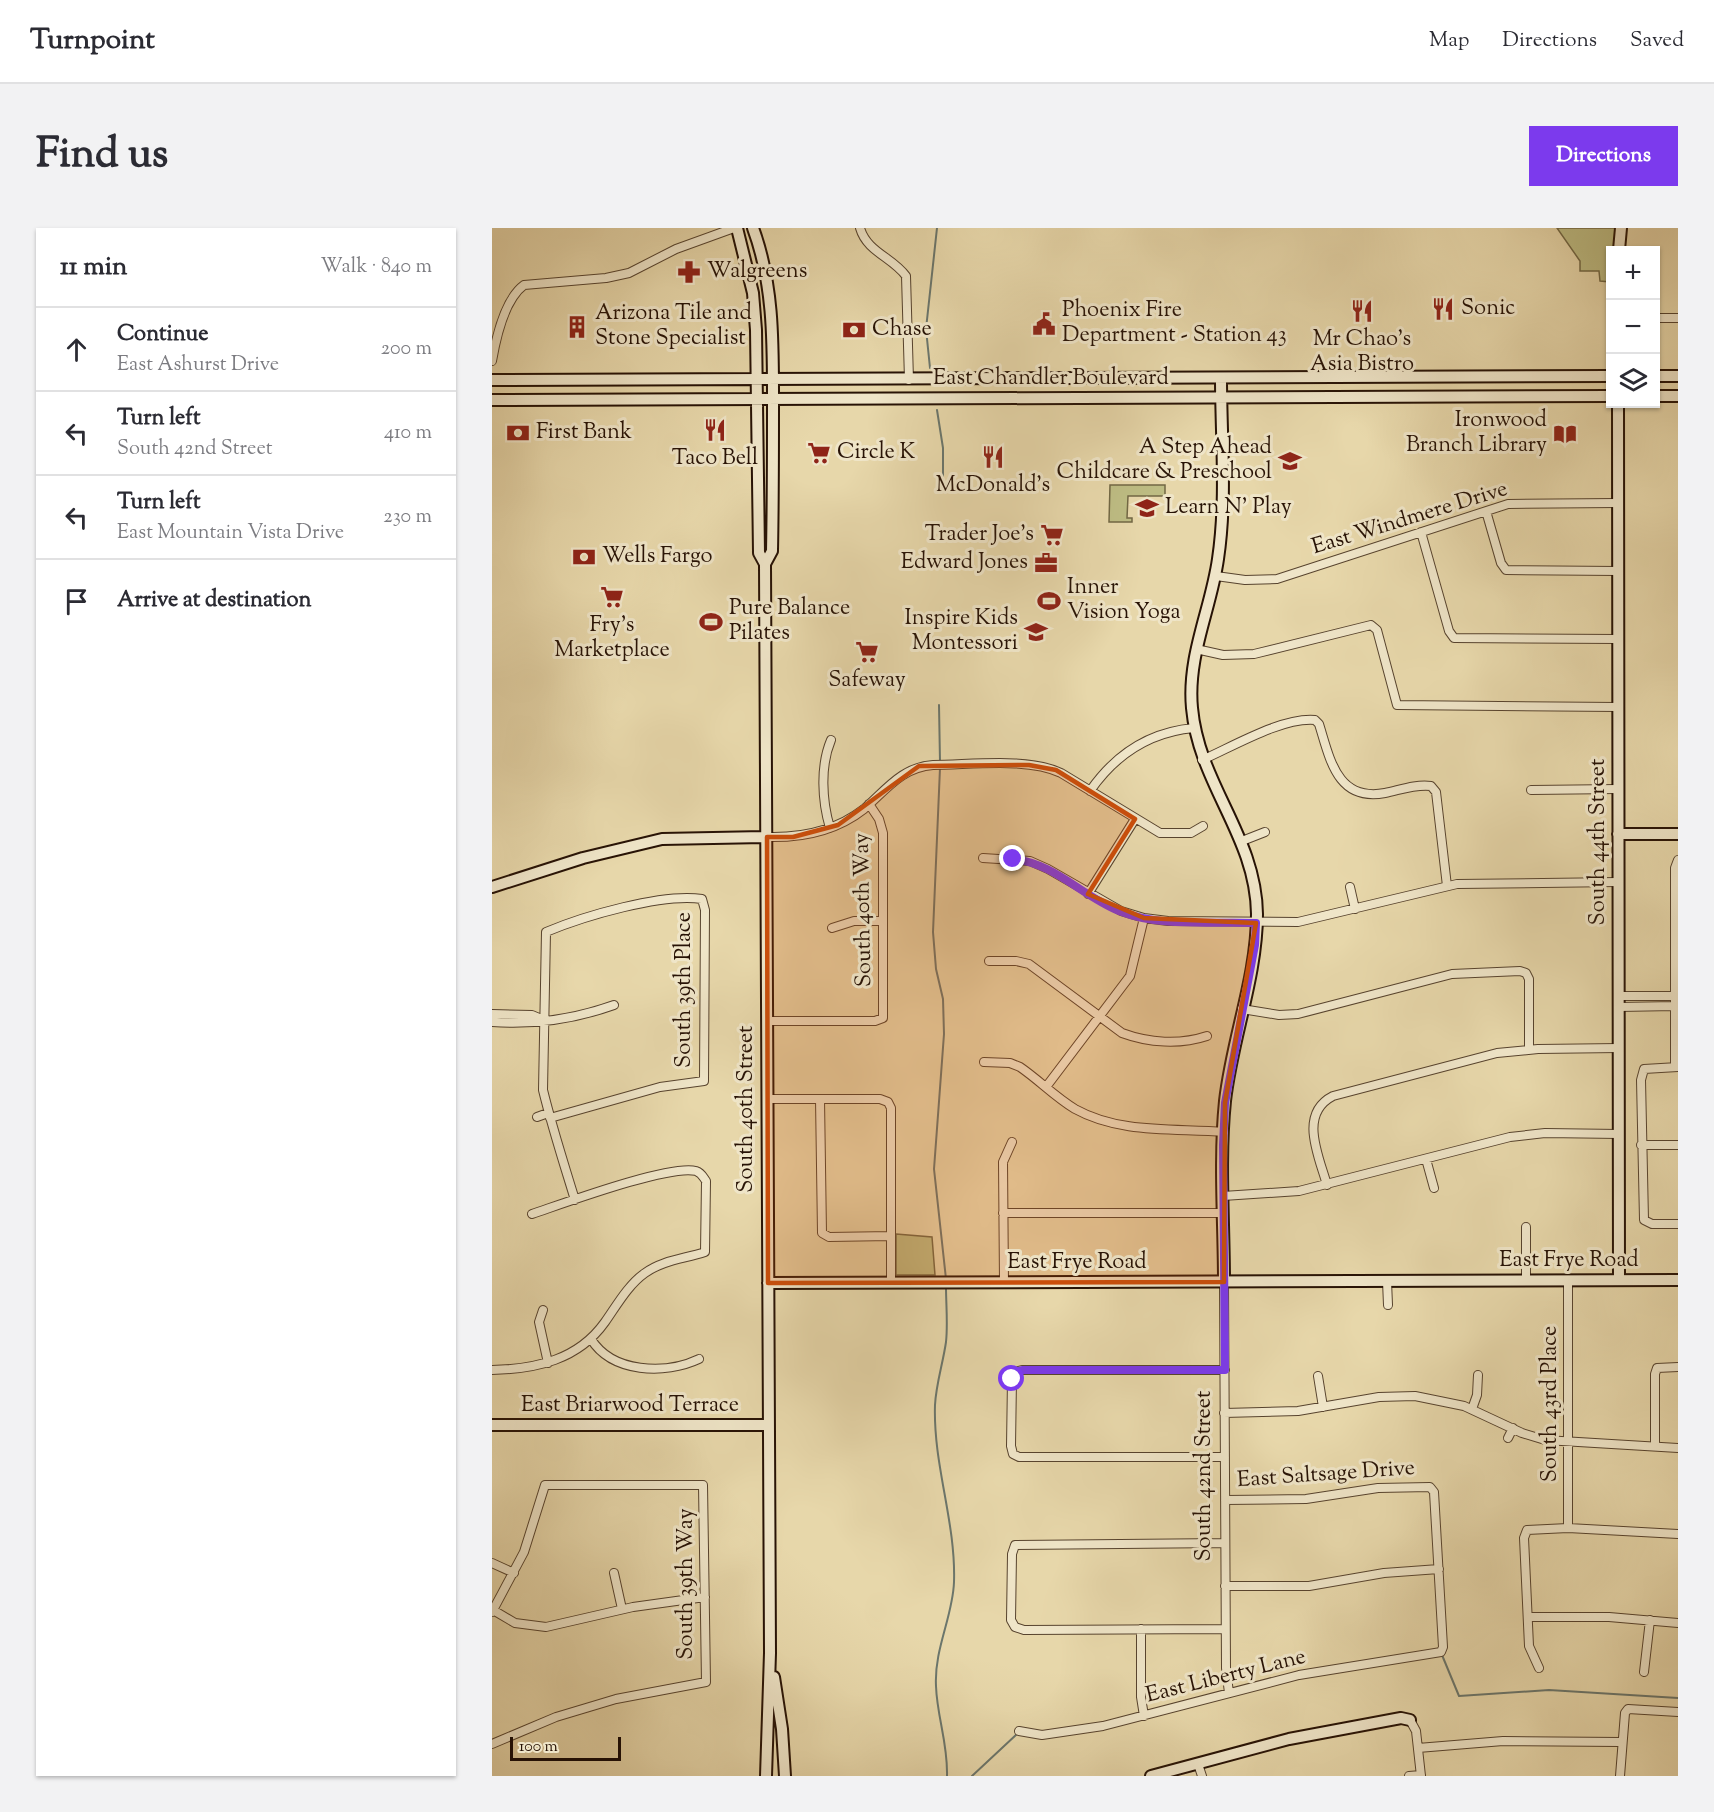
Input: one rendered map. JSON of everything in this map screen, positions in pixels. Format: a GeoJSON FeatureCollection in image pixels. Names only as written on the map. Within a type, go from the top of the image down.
{"type":"FeatureCollection","features":[{"type":"Feature","properties":{"kind":"main road","name":"South 40th Street"},"geometry":{"type":"LineString","coordinates":[[735,228],[753,293],[757,380],[759,553],[765,564],[770,1653],[766,1776]]}},
{"type":"Feature","properties":{"kind":"main road","name":"South 40th Street"},"geometry":{"type":"LineString","coordinates":[[753,228],[770,298],[773,380],[772,551],[765,564]]}},
{"type":"Feature","properties":{"kind":"main road"},"geometry":{"type":"LineString","coordinates":[[1619,246],[1621,228]]}},
{"type":"Feature","properties":{"kind":"main road","name":"East Chandler Boulevard"},"geometry":{"type":"LineString","coordinates":[[492,380],[1606,376]]}},
{"type":"Feature","properties":{"kind":"main road"},"geometry":{"type":"LineString","coordinates":[[1660,376],[1678,376]]}},
{"type":"Feature","properties":{"kind":"main road"},"geometry":{"type":"LineString","coordinates":[[1412,397],[1419,377]]}},
{"type":"Feature","properties":{"kind":"main road","name":"South 42nd Street"},"geometry":{"type":"LineString","coordinates":[[1221,378],[1221,528],[1216,576],[1196,649],[1191,692],[1194,728],[1202,760],[1242,841],[1254,887],[1256,923],[1255,945],[1228,1083],[1224,1132],[1224,1282]]}},
{"type":"Feature","properties":{"kind":"main road"},"geometry":{"type":"LineString","coordinates":[[1026,399],[1027,379]]}},
{"type":"Feature","properties":{"kind":"main road"},"geometry":{"type":"LineString","coordinates":[[955,399],[956,380]]}},
{"type":"Feature","properties":{"kind":"main road","name":"East Chandler Boulevard"},"geometry":{"type":"LineString","coordinates":[[492,400],[1606,396]]}},
{"type":"Feature","properties":{"kind":"main road"},"geometry":{"type":"LineString","coordinates":[[1660,396],[1678,396]]}},
{"type":"Feature","properties":{"kind":"main road","name":"South 44th Street"},"geometry":{"type":"LineString","coordinates":[[1618,408],[1619,1280]]}},
{"type":"Feature","properties":{"kind":"main road"},"geometry":{"type":"LineString","coordinates":[[1618,834],[1678,834]]}},
{"type":"Feature","properties":{"kind":"main road"},"geometry":{"type":"LineString","coordinates":[[492,887],[583,858],[662,839],[767,837]]}},
{"type":"Feature","properties":{"kind":"main road","name":"East Frye Road"},"geometry":{"type":"LineString","coordinates":[[768,1283],[1678,1280]]}},
{"type":"Feature","properties":{"kind":"main road","name":"East Briarwood Terrace"},"geometry":{"type":"LineString","coordinates":[[492,1425],[768,1425]]}},
{"type":"Feature","properties":{"kind":"main road","name":"South 40th Street"},"geometry":{"type":"LineString","coordinates":[[770,1653],[782,1729],[785,1776]]}},
{"type":"Feature","properties":{"kind":"main road"},"geometry":{"type":"LineString","coordinates":[[1151,1776],[1321,1732],[1401,1718],[1410,1720]]}},
{"type":"Feature","properties":{"kind":"street"},"geometry":{"type":"LineString","coordinates":[[492,361],[508,308],[515,294],[524,285],[606,278],[629,273],[676,249],[735,228]]}},
{"type":"Feature","properties":{"kind":"street"},"geometry":{"type":"LineString","coordinates":[[860,228],[863,239],[872,248],[894,262],[906,276],[909,380]]}},
{"type":"Feature","properties":{"kind":"street"},"geometry":{"type":"LineString","coordinates":[[1660,318],[1678,318]]}},
{"type":"Feature","properties":{"kind":"street","name":"East Windmere Drive"},"geometry":{"type":"LineString","coordinates":[[1216,576],[1245,580],[1277,579],[1486,511],[1518,503],[1617,503]]}},
{"type":"Feature","properties":{"kind":"street"},"geometry":{"type":"LineString","coordinates":[[1486,511],[1501,563],[1506,570],[1618,571]]}},
{"type":"Feature","properties":{"kind":"street"},"geometry":{"type":"LineString","coordinates":[[1420,532],[1449,631],[1454,638],[1618,639]]}},
{"type":"Feature","properties":{"kind":"street"},"geometry":{"type":"LineString","coordinates":[[1196,649],[1223,655],[1254,654],[1371,625],[1377,630],[1397,705],[1618,706]]}},
{"type":"Feature","properties":{"kind":"street"},"geometry":{"type":"LineString","coordinates":[[1202,760],[1281,726],[1306,719],[1315,720],[1319,724],[1333,769],[1349,788],[1370,794],[1431,786],[1436,792],[1447,886]]}},
{"type":"Feature","properties":{"kind":"street"},"geometry":{"type":"LineString","coordinates":[[1090,791],[1120,756],[1157,736],[1194,728]]}},
{"type":"Feature","properties":{"kind":"street"},"geometry":{"type":"LineString","coordinates":[[830,828],[825,804],[825,763],[831,740]]}},
{"type":"Feature","properties":{"kind":"street"},"geometry":{"type":"LineString","coordinates":[[1112,748],[1120,756]]}},
{"type":"Feature","properties":{"kind":"street"},"geometry":{"type":"LineString","coordinates":[[767,837],[793,837],[830,828],[869,804],[912,768],[933,765],[1038,766],[1056,770],[1152,829],[1171,834],[1191,833],[1203,826]]}},
{"type":"Feature","properties":{"kind":"street"},"geometry":{"type":"LineString","coordinates":[[1531,790],[1618,789]]}},
{"type":"Feature","properties":{"kind":"street","name":"South 40th Way"},"geometry":{"type":"LineString","coordinates":[[767,1021],[875,1021],[883,1018],[883,833],[879,819],[869,804]]}},
{"type":"Feature","properties":{"kind":"street"},"geometry":{"type":"LineString","coordinates":[[1088,894],[1135,819]]}},
{"type":"Feature","properties":{"kind":"street"},"geometry":{"type":"LineString","coordinates":[[1242,841],[1265,832]]}},
{"type":"Feature","properties":{"kind":"street"},"geometry":{"type":"LineString","coordinates":[[983,858],[1030,861],[1048,869],[1111,907],[1144,918],[1256,923],[1298,922],[1447,886],[1480,883],[1618,882]]}},
{"type":"Feature","properties":{"kind":"street"},"geometry":{"type":"LineString","coordinates":[[1678,860],[1675,868],[1677,1067],[1644,1069],[1641,1080],[1644,1220],[1652,1224],[1678,1224]]}},
{"type":"Feature","properties":{"kind":"street"},"geometry":{"type":"LineString","coordinates":[[1350,887],[1355,909]]}},
{"type":"Feature","properties":{"kind":"street","name":"South 39th Place"},"geometry":{"type":"LineString","coordinates":[[544,1020],[546,932],[639,904],[689,897],[702,899],[705,921],[704,1082],[660,1087],[549,1116]]}},
{"type":"Feature","properties":{"kind":"street"},"geometry":{"type":"LineString","coordinates":[[1046,1087],[1130,976],[1144,918]]}},
{"type":"Feature","properties":{"kind":"street"},"geometry":{"type":"LineString","coordinates":[[832,928],[854,921],[883,921]]}},
{"type":"Feature","properties":{"kind":"street"},"geometry":{"type":"LineString","coordinates":[[989,961],[1016,961],[1029,964],[1122,1033],[1136,1038],[1192,1041],[1207,1036]]}},
{"type":"Feature","properties":{"kind":"street"},"geometry":{"type":"LineString","coordinates":[[1242,1009],[1279,1015],[1298,1014],[1452,974],[1484,971],[1526,973],[1529,979],[1529,1050]]}},
{"type":"Feature","properties":{"kind":"street"},"geometry":{"type":"LineString","coordinates":[[1619,1001],[1648,996],[1675,996]]}},
{"type":"Feature","properties":{"kind":"street"},"geometry":{"type":"LineString","coordinates":[[1648,996],[1648,1006]]}},
{"type":"Feature","properties":{"kind":"street"},"geometry":{"type":"LineString","coordinates":[[1619,1001],[1648,1006],[1675,1006]]}},
{"type":"Feature","properties":{"kind":"street"},"geometry":{"type":"LineString","coordinates":[[492,1022],[533,1023],[567,1018],[614,1005]]}},
{"type":"Feature","properties":{"kind":"street"},"geometry":{"type":"LineString","coordinates":[[492,1014],[532,1015],[544,1020]]}},
{"type":"Feature","properties":{"kind":"street"},"geometry":{"type":"LineString","coordinates":[[544,1020],[543,1090],[575,1200]]}},
{"type":"Feature","properties":{"kind":"street"},"geometry":{"type":"LineString","coordinates":[[1327,1185],[1313,1125],[1318,1108],[1325,1100],[1464,1060],[1529,1050],[1619,1048]]}},
{"type":"Feature","properties":{"kind":"street"},"geometry":{"type":"LineString","coordinates":[[984,1062],[1010,1063],[1074,1108],[1121,1125],[1224,1132]]}},
{"type":"Feature","properties":{"kind":"street"},"geometry":{"type":"LineString","coordinates":[[767,1099],[880,1099],[888,1102],[891,1108],[891,1283]]}},
{"type":"Feature","properties":{"kind":"street"},"geometry":{"type":"LineString","coordinates":[[820,1099],[822,1233],[829,1237],[891,1236]]}},
{"type":"Feature","properties":{"kind":"street"},"geometry":{"type":"LineString","coordinates":[[537,1117],[549,1116]]}},
{"type":"Feature","properties":{"kind":"street"},"geometry":{"type":"LineString","coordinates":[[1223,1196],[1270,1194],[1327,1185],[1518,1136],[1619,1134]]}},
{"type":"Feature","properties":{"kind":"street"},"geometry":{"type":"LineString","coordinates":[[1004,1283],[1003,1161],[1012,1142]]}},
{"type":"Feature","properties":{"kind":"street"},"geometry":{"type":"LineString","coordinates":[[1641,1145],[1678,1145]]}},
{"type":"Feature","properties":{"kind":"street"},"geometry":{"type":"LineString","coordinates":[[1426,1159],[1434,1188]]}},
{"type":"Feature","properties":{"kind":"street"},"geometry":{"type":"LineString","coordinates":[[492,1370],[548,1363],[570,1355],[591,1339],[635,1281],[646,1272],[659,1264],[705,1252],[706,1181],[702,1174],[695,1171],[662,1175],[532,1214]]}},
{"type":"Feature","properties":{"kind":"street"},"geometry":{"type":"LineString","coordinates":[[1004,1213],[1223,1213]]}},
{"type":"Feature","properties":{"kind":"street"},"geometry":{"type":"LineString","coordinates":[[1526,1227],[1526,1281]]}},
{"type":"Feature","properties":{"kind":"street"},"geometry":{"type":"LineString","coordinates":[[1387,1281],[1388,1305]]}},
{"type":"Feature","properties":{"kind":"street","name":"South 43rd Place"},"geometry":{"type":"LineString","coordinates":[[1568,1281],[1568,1528]]}},
{"type":"Feature","properties":{"kind":"street","name":"South 42nd Street"},"geometry":{"type":"LineString","coordinates":[[1224,1282],[1225,1629],[1229,1693]]}},
{"type":"Feature","properties":{"kind":"street"},"geometry":{"type":"LineString","coordinates":[[543,1310],[540,1322],[548,1363]]}},
{"type":"Feature","properties":{"kind":"street"},"geometry":{"type":"LineString","coordinates":[[591,1339],[596,1348],[613,1361],[627,1366],[685,1366],[699,1359]]}},
{"type":"Feature","properties":{"kind":"street"},"geometry":{"type":"LineString","coordinates":[[1655,1446],[1657,1368],[1678,1366]]}},
{"type":"Feature","properties":{"kind":"street"},"geometry":{"type":"LineString","coordinates":[[1225,1370],[1022,1370],[1015,1372],[1012,1379],[1013,1454],[1019,1457],[1225,1457]]}},
{"type":"Feature","properties":{"kind":"street"},"geometry":{"type":"LineString","coordinates":[[1472,1409],[1477,1395],[1478,1375]]}},
{"type":"Feature","properties":{"kind":"street"},"geometry":{"type":"LineString","coordinates":[[1318,1376],[1323,1407]]}},
{"type":"Feature","properties":{"kind":"street"},"geometry":{"type":"LineString","coordinates":[[1224,1413],[1281,1413],[1395,1396],[1430,1398],[1472,1409],[1534,1437],[1569,1442],[1678,1448]]}},
{"type":"Feature","properties":{"kind":"street"},"geometry":{"type":"LineString","coordinates":[[1508,1438],[1513,1428]]}},
{"type":"Feature","properties":{"kind":"street","name":"South 39th Way"},"geometry":{"type":"LineString","coordinates":[[492,1744],[556,1717],[605,1702],[706,1682],[703,1485],[545,1485],[524,1552],[514,1573]]}},
{"type":"Feature","properties":{"kind":"street","name":"East Saltsage Drive"},"geometry":{"type":"LineString","coordinates":[[1225,1500],[1306,1499],[1378,1488],[1430,1487],[1434,1492],[1439,1569]]}},
{"type":"Feature","properties":{"kind":"street"},"geometry":{"type":"LineString","coordinates":[[1539,1668],[1529,1646],[1524,1538],[1527,1530],[1568,1528],[1678,1534]]}},
{"type":"Feature","properties":{"kind":"street"},"geometry":{"type":"LineString","coordinates":[[1225,1543],[1015,1545],[1012,1554],[1011,1620],[1015,1627],[1024,1630],[1225,1629]]}},
{"type":"Feature","properties":{"kind":"street"},"geometry":{"type":"LineString","coordinates":[[492,1563],[514,1573],[493,1611],[515,1623],[546,1627],[622,1610],[705,1597]]}},
{"type":"Feature","properties":{"kind":"street"},"geometry":{"type":"LineString","coordinates":[[1225,1586],[1309,1586],[1384,1573],[1439,1569]]}},
{"type":"Feature","properties":{"kind":"street","name":"East Liberty Lane"},"geometry":{"type":"LineString","coordinates":[[1019,1731],[1042,1735],[1144,1716],[1321,1671],[1441,1652],[1443,1647],[1439,1569]]}},
{"type":"Feature","properties":{"kind":"street"},"geometry":{"type":"LineString","coordinates":[[614,1573],[622,1610]]}},
{"type":"Feature","properties":{"kind":"street"},"geometry":{"type":"LineString","coordinates":[[1528,1617],[1650,1620],[1678,1623]]}},
{"type":"Feature","properties":{"kind":"street"},"geometry":{"type":"LineString","coordinates":[[1644,1672],[1650,1620]]}},
{"type":"Feature","properties":{"kind":"street"},"geometry":{"type":"LineString","coordinates":[[1141,1629],[1141,1697],[1144,1716]]}},
{"type":"Feature","properties":{"kind":"street"},"geometry":{"type":"LineString","coordinates":[[1620,1776],[1621,1742],[1625,1713],[1628,1709],[1633,1707],[1678,1712]]}},
{"type":"Feature","properties":{"kind":"street"},"geometry":{"type":"LineString","coordinates":[[1409,1776],[1421,1775],[1416,1731],[1410,1720]]}},
{"type":"Feature","properties":{"kind":"street"},"geometry":{"type":"LineString","coordinates":[[1418,1748],[1503,1741],[1621,1742]]}},
{"type":"Feature","properties":{"kind":"street"},"geometry":{"type":"LineString","coordinates":[[1198,1764],[1202,1776]]}},
{"type":"Feature","properties":{"kind":"highlighted area"},"geometry":{"type":"Polygon","coordinates":[[[1029,765],[1056,770],[1135,819],[1088,894],[1144,918],[1256,923],[1225,1103],[1224,1282],[768,1283],[767,837],[793,837],[838,825],[919,766],[1029,765]]]}},
{"type":"Feature","properties":{"kind":"shaded area"},"geometry":{"type":"Polygon","coordinates":[[[1557,228],[1621,228],[1619,246],[1606,246],[1606,282],[1600,281],[1599,271],[1580,271],[1580,261],[1557,228]]]}},
{"type":"Feature","properties":{"kind":"shaded area"},"geometry":{"type":"Polygon","coordinates":[[[1110,485],[1165,485],[1165,496],[1128,496],[1127,518],[1132,518],[1132,522],[1109,522],[1110,485]]]}},
{"type":"Feature","properties":{"kind":"shaded area"},"geometry":{"type":"Polygon","coordinates":[[[896,1234],[932,1237],[935,1275],[896,1275],[896,1234]]]}},
{"type":"Feature","properties":{"kind":"waterway"},"geometry":{"type":"LineString","coordinates":[[930,368],[926,329],[937,228]]}},
{"type":"Feature","properties":{"kind":"waterway"},"geometry":{"type":"LineString","coordinates":[[937,410],[943,448],[943,481]]}},
{"type":"Feature","properties":{"kind":"waterway"},"geometry":{"type":"LineString","coordinates":[[939,705],[940,762]]}},
{"type":"Feature","properties":{"kind":"waterway"},"geometry":{"type":"LineString","coordinates":[[940,768],[933,932],[936,969],[943,999],[944,1034],[934,1169],[946,1279]]}},
{"type":"Feature","properties":{"kind":"waterway"},"geometry":{"type":"LineString","coordinates":[[946,1287],[946,1342],[937,1389],[935,1427],[954,1560],[953,1595],[936,1672],[947,1776]]}},
{"type":"Feature","properties":{"kind":"waterway"},"geometry":{"type":"LineString","coordinates":[[1442,1655],[1459,1696],[1549,1690],[1678,1698]]}},
{"type":"Feature","properties":{"kind":"waterway"},"geometry":{"type":"LineString","coordinates":[[972,1776],[1017,1734]]}},
{"type":"Feature","properties":{"kind":"place","name":"Walgreens"},"geometry":{"type":"Point","coordinates":[689,272]}},
{"type":"Feature","properties":{"kind":"place","name":"Sonic"},"geometry":{"type":"Point","coordinates":[1443,309]}},
{"type":"Feature","properties":{"kind":"place","name":"Mr Chao's Asia Bistro"},"geometry":{"type":"Point","coordinates":[1362,311]}},
{"type":"Feature","properties":{"kind":"place","name":"Phoenix Fire Department - Station 43"},"geometry":{"type":"Point","coordinates":[1044,324]}},
{"type":"Feature","properties":{"kind":"place","name":"Arizona Tile and Stone Specialist"},"geometry":{"type":"Point","coordinates":[577,327]}},
{"type":"Feature","properties":{"kind":"place","name":"Chase"},"geometry":{"type":"Point","coordinates":[854,330]}},
{"type":"Feature","properties":{"kind":"place","name":"Taco Bell"},"geometry":{"type":"Point","coordinates":[715,430]}},
{"type":"Feature","properties":{"kind":"place","name":"First Bank"},"geometry":{"type":"Point","coordinates":[518,433]}},
{"type":"Feature","properties":{"kind":"place","name":"Ironwood Branch Library"},"geometry":{"type":"Point","coordinates":[1565,434]}},
{"type":"Feature","properties":{"kind":"place","name":"Circle K"},"geometry":{"type":"Point","coordinates":[819,453]}},
{"type":"Feature","properties":{"kind":"place","name":"McDonald's"},"geometry":{"type":"Point","coordinates":[993,457]}},
{"type":"Feature","properties":{"kind":"place","name":"A Step Ahead Childcare & Preschool"},"geometry":{"type":"Point","coordinates":[1290,461]}},
{"type":"Feature","properties":{"kind":"place","name":"Learn N’ Play"},"geometry":{"type":"Point","coordinates":[1147,508]}},
{"type":"Feature","properties":{"kind":"place","name":"Trader Joe's"},"geometry":{"type":"Point","coordinates":[1052,535]}},
{"type":"Feature","properties":{"kind":"place","name":"Wells Fargo"},"geometry":{"type":"Point","coordinates":[584,557]}},
{"type":"Feature","properties":{"kind":"place","name":"Edward Jones"},"geometry":{"type":"Point","coordinates":[1046,563]}},
{"type":"Feature","properties":{"kind":"place","name":"Fry's Marketplace"},"geometry":{"type":"Point","coordinates":[612,597]}},
{"type":"Feature","properties":{"kind":"place","name":"Inner Vision Yoga"},"geometry":{"type":"Point","coordinates":[1049,601]}},
{"type":"Feature","properties":{"kind":"place","name":"Pure Balance Pilates"},"geometry":{"type":"Point","coordinates":[711,622]}},
{"type":"Feature","properties":{"kind":"place","name":"Inspire Kids Montessori"},"geometry":{"type":"Point","coordinates":[1036,632]}},
{"type":"Feature","properties":{"kind":"place","name":"Safeway"},"geometry":{"type":"Point","coordinates":[867,652]}},
{"type":"Feature","properties":{"kind":"route"},"geometry":{"type":"LineString","coordinates":[[1012,1379],[1015,1372],[1022,1370],[1225,1370],[1223,1145],[1225,1103],[1256,935],[1256,923],[1157,920],[1132,915],[1100,901],[1048,869],[1030,861],[1013,859]]}}]}
